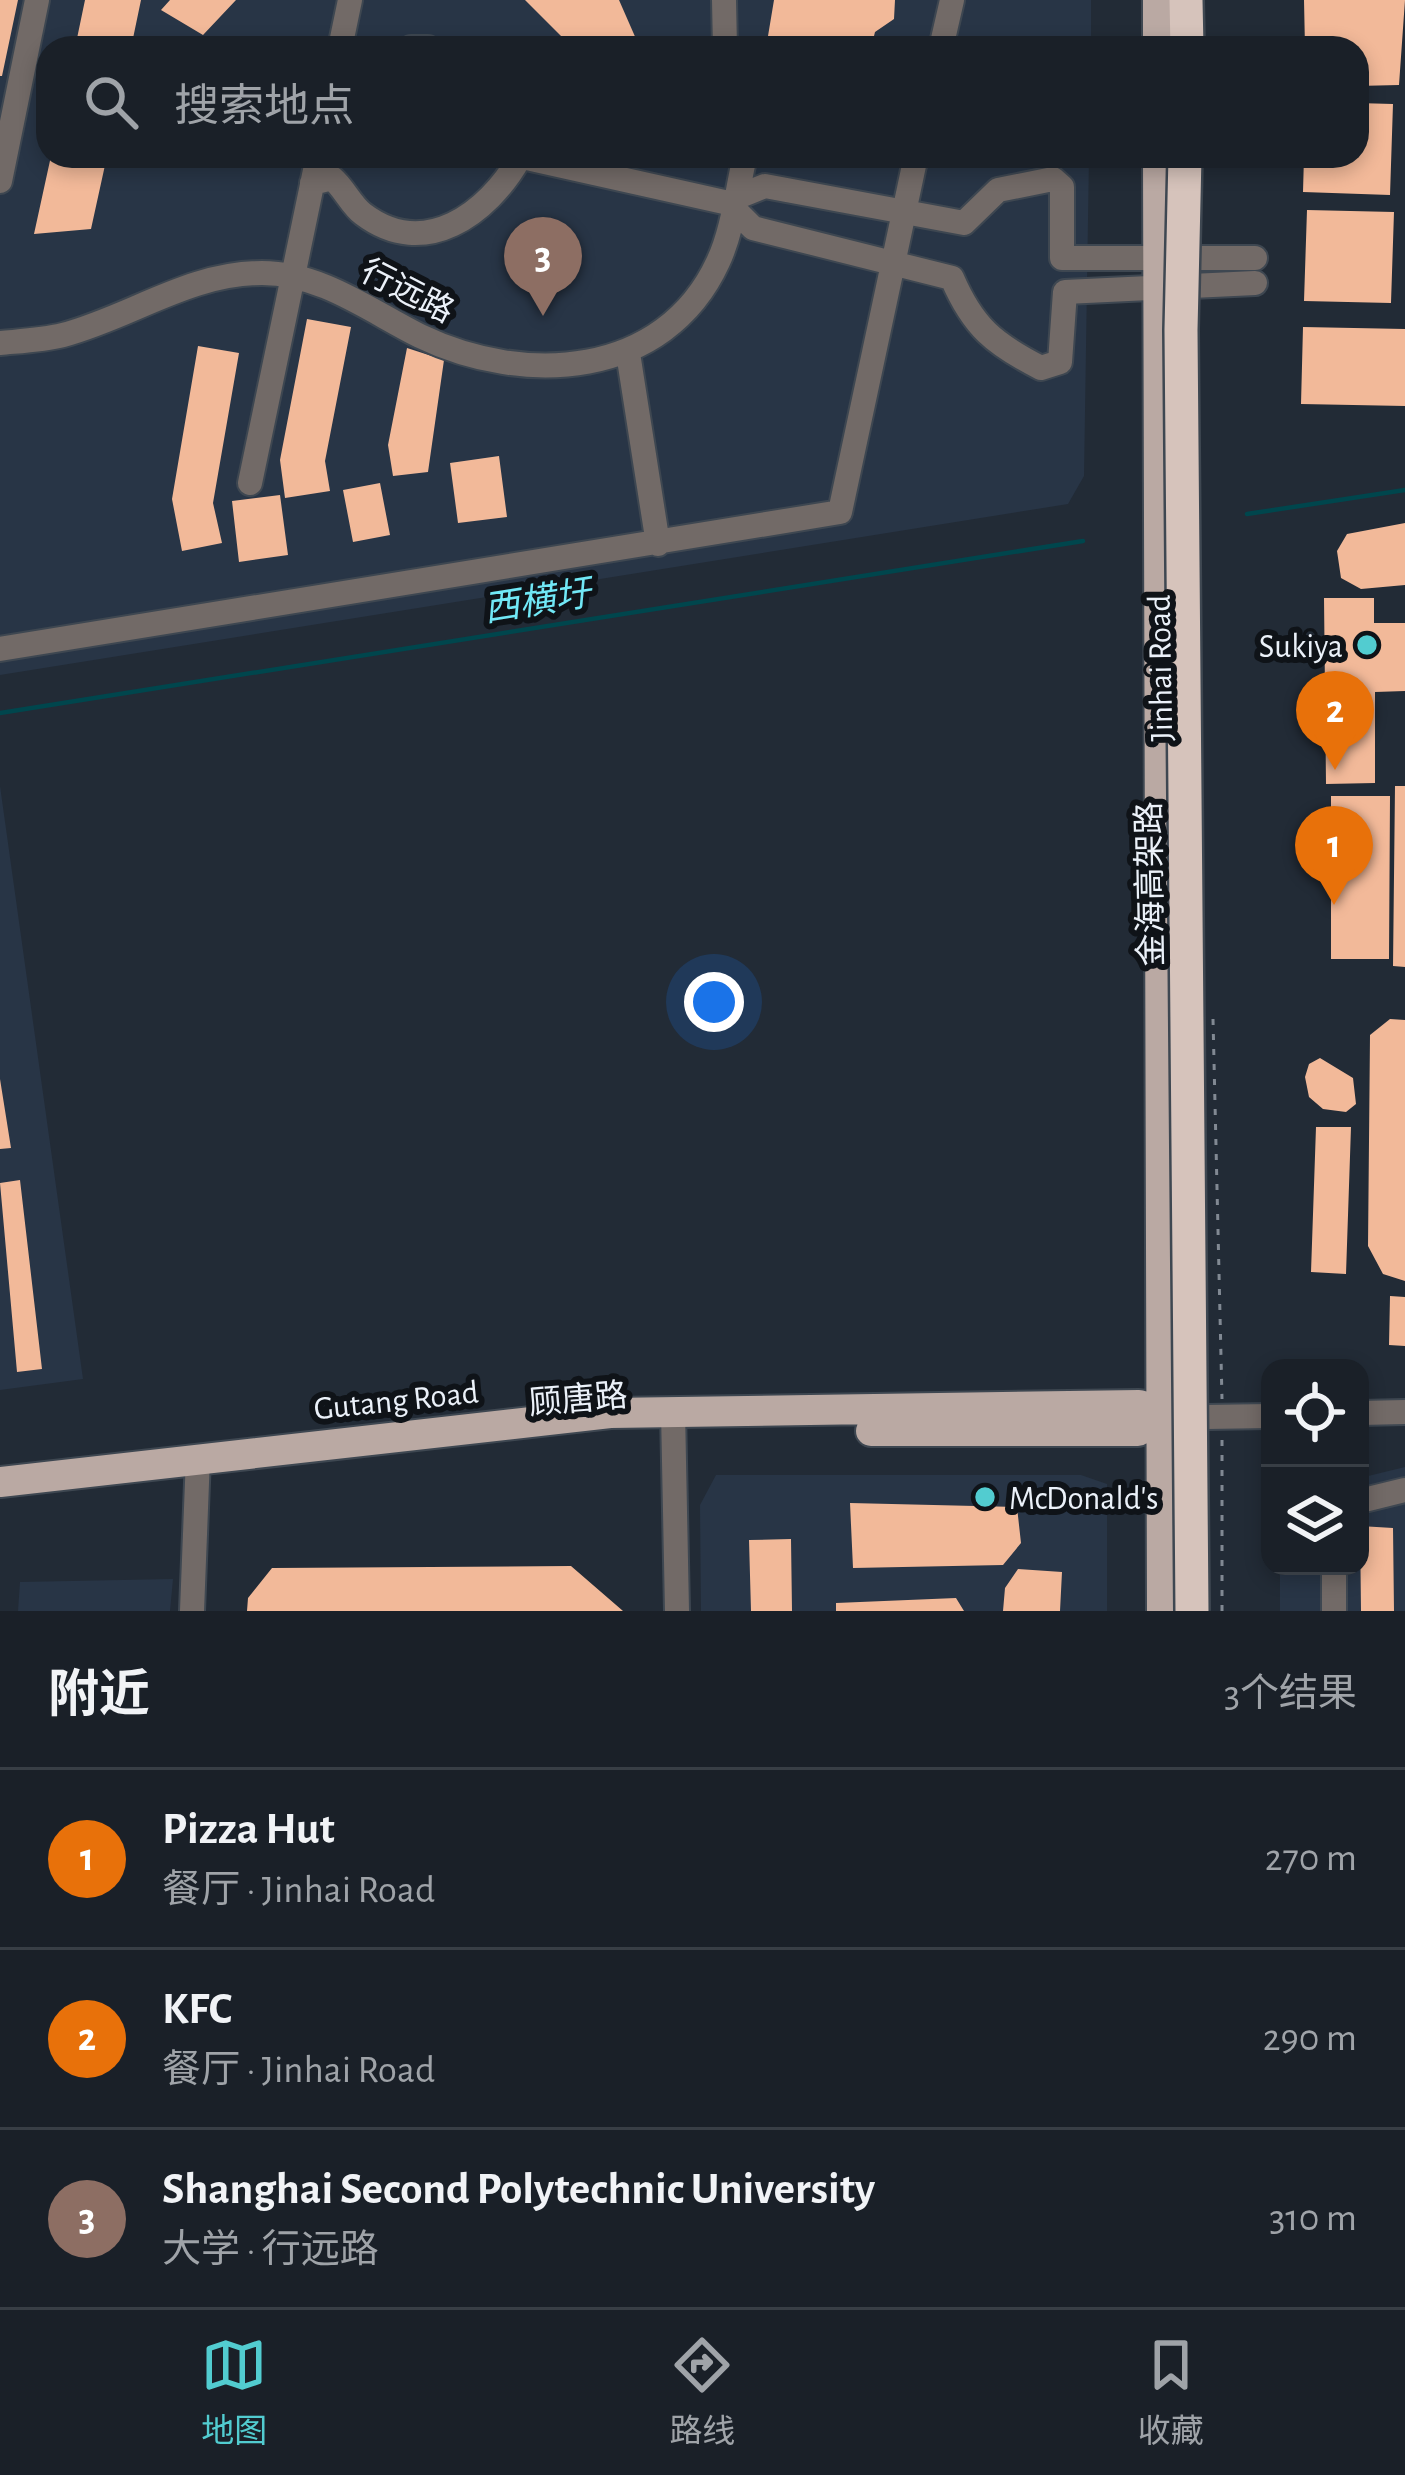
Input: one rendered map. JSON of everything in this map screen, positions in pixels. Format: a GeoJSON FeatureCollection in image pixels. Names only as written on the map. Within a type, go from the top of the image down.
{"type":"FeatureCollection","features":[{"type":"Feature","properties":{"kind":"highway"},"geometry":{"type":"LineString","coordinates":[[1161,0],[1161,36]]}},
{"type":"Feature","properties":{"kind":"highway"},"geometry":{"type":"LineString","coordinates":[[1190,0],[1190,36]]}},
{"type":"Feature","properties":{"kind":"highway","name":"金海高架路"},"geometry":{"type":"LineString","coordinates":[[1162,168],[1178,1611]]}},
{"type":"Feature","properties":{"kind":"highway","name":"金海高架路"},"geometry":{"type":"LineString","coordinates":[[1188,168],[1181,330],[1192,1611]]}},
{"type":"Feature","properties":{"kind":"main road","name":"Jinhai Road"},"geometry":{"type":"LineString","coordinates":[[1162,168],[1158,273],[1162,1611]]}},
{"type":"Feature","properties":{"kind":"main road","name":"Jinhai Road"},"geometry":{"type":"LineString","coordinates":[[1189,168],[1214,1417],[1208,1611]]}},
{"type":"Feature","properties":{"kind":"main road","name":"Gutang Road"},"geometry":{"type":"LineString","coordinates":[[0,1482],[200,1464],[610,1413],[674,1420],[1139,1405],[1159,1414],[1214,1417]]}},
{"type":"Feature","properties":{"kind":"main road"},"geometry":{"type":"LineString","coordinates":[[0,1498],[200,1464]]}},
{"type":"Feature","properties":{"kind":"street"},"geometry":{"type":"LineString","coordinates":[[0,181],[38,0]]}},
{"type":"Feature","properties":{"kind":"street"},"geometry":{"type":"LineString","coordinates":[[347,36],[350,0]]}},
{"type":"Feature","properties":{"kind":"street"},"geometry":{"type":"LineString","coordinates":[[724,0],[725,36]]}},
{"type":"Feature","properties":{"kind":"street"},"geometry":{"type":"LineString","coordinates":[[944,36],[952,0]]}},
{"type":"Feature","properties":{"kind":"street"},"geometry":{"type":"LineString","coordinates":[[250,484],[315,168]]}},
{"type":"Feature","properties":{"kind":"street"},"geometry":{"type":"LineString","coordinates":[[312,183],[332,178],[363,214],[423,231],[476,215],[500,192],[513,168]]}},
{"type":"Feature","properties":{"kind":"street"},"geometry":{"type":"LineString","coordinates":[[567,168],[734,203],[765,186],[964,224],[998,190],[1053,179],[1062,187],[1062,258],[1158,273],[1255,270]]}},
{"type":"Feature","properties":{"kind":"street","name":"行远路"},"geometry":{"type":"LineString","coordinates":[[0,343],[64,334],[185,286],[260,273],[329,287],[422,336],[500,365],[591,363],[628,353],[680,317],[702,290],[720,258],[742,168]]}},
{"type":"Feature","properties":{"kind":"street"},"geometry":{"type":"LineString","coordinates":[[0,649],[840,512],[913,168]]}},
{"type":"Feature","properties":{"kind":"street"},"geometry":{"type":"LineString","coordinates":[[734,203],[753,228],[952,278],[970,320],[994,345],[1041,368],[1060,362],[1065,292],[1158,273]]}},
{"type":"Feature","properties":{"kind":"street"},"geometry":{"type":"LineString","coordinates":[[628,353],[658,544]]}},
{"type":"Feature","properties":{"kind":"street"},"geometry":{"type":"LineString","coordinates":[[1369,1413],[1405,1412]]}},
{"type":"Feature","properties":{"kind":"street"},"geometry":{"type":"LineString","coordinates":[[1214,1417],[1261,1415]]}},
{"type":"Feature","properties":{"kind":"street"},"geometry":{"type":"LineString","coordinates":[[674,1420],[677,1611]]}},
{"type":"Feature","properties":{"kind":"street"},"geometry":{"type":"LineString","coordinates":[[192,1611],[200,1464]]}},
{"type":"Feature","properties":{"kind":"street"},"geometry":{"type":"LineString","coordinates":[[1369,1499],[1405,1490]]}},
{"type":"Feature","properties":{"kind":"street"},"geometry":{"type":"LineString","coordinates":[[1334,1575],[1334,1611]]}},
{"type":"Feature","properties":{"kind":"path"},"geometry":{"type":"LineString","coordinates":[[1213,1016],[1214,1417],[1222,1611]]}},
{"type":"Feature","properties":{"kind":"shaded area"},"geometry":{"type":"Polygon","coordinates":[[[0,0],[1091,0],[1091,36],[36,36],[36,168],[1089,168],[1084,476],[1068,504],[0,675],[0,0]]]}},
{"type":"Feature","properties":{"kind":"shaded area"},"geometry":{"type":"Polygon","coordinates":[[[0,786],[83,1379],[0,1390],[0,786]]]}},
{"type":"Feature","properties":{"kind":"shaded area"},"geometry":{"type":"Polygon","coordinates":[[[1405,1467],[1405,1611],[1280,1611],[1280,1575],[1369,1575],[1369,1476],[1405,1467]]]}},
{"type":"Feature","properties":{"kind":"shaded area"},"geometry":{"type":"Polygon","coordinates":[[[716,1475],[1081,1475],[1107,1484],[1107,1611],[701,1611],[700,1505],[716,1475]]]}},
{"type":"Feature","properties":{"kind":"shaded area"},"geometry":{"type":"Polygon","coordinates":[[[173,1579],[170,1611],[18,1611],[20,1582],[173,1579]]]}},
{"type":"Feature","properties":{"kind":"building"},"geometry":{"type":"Polygon","coordinates":[[[0,0],[18,0],[2,76],[0,76],[0,0]]]}},
{"type":"Feature","properties":{"kind":"building"},"geometry":{"type":"Polygon","coordinates":[[[85,0],[141,0],[134,36],[78,36],[85,0]]]}},
{"type":"Feature","properties":{"kind":"building"},"geometry":{"type":"Polygon","coordinates":[[[170,0],[236,0],[203,35],[161,10],[170,0]]]}},
{"type":"Feature","properties":{"kind":"building"},"geometry":{"type":"Polygon","coordinates":[[[525,0],[619,0],[635,36],[561,36],[525,0]]]}},
{"type":"Feature","properties":{"kind":"building"},"geometry":{"type":"Polygon","coordinates":[[[774,0],[895,0],[894,19],[874,36],[768,36],[774,0]]]}},
{"type":"Feature","properties":{"kind":"building"},"geometry":{"type":"Polygon","coordinates":[[[1304,0],[1405,0],[1399,85],[1369,86],[1369,36],[1305,36],[1304,0]]]}},
{"type":"Feature","properties":{"kind":"building"},"geometry":{"type":"Polygon","coordinates":[[[1369,103],[1393,104],[1390,195],[1303,192],[1304,168],[1369,168],[1369,103]]]}},
{"type":"Feature","properties":{"kind":"building"},"geometry":{"type":"Polygon","coordinates":[[[48,168],[104,168],[91,229],[34,234],[48,168]]]}},
{"type":"Feature","properties":{"kind":"building"},"geometry":{"type":"Polygon","coordinates":[[[1307,210],[1394,212],[1391,303],[1304,301],[1307,210]]]}},
{"type":"Feature","properties":{"kind":"building"},"geometry":{"type":"Polygon","coordinates":[[[307,319],[351,327],[325,461],[330,491],[285,498],[280,460],[307,319]]]}},
{"type":"Feature","properties":{"kind":"building"},"geometry":{"type":"Polygon","coordinates":[[[1303,327],[1405,329],[1405,406],[1301,404],[1303,327]]]}},
{"type":"Feature","properties":{"kind":"building"},"geometry":{"type":"Polygon","coordinates":[[[198,346],[239,353],[213,503],[222,543],[182,551],[172,499],[198,346]]]}},
{"type":"Feature","properties":{"kind":"building"},"geometry":{"type":"Polygon","coordinates":[[[407,348],[444,360],[428,472],[393,476],[388,445],[407,348]]]}},
{"type":"Feature","properties":{"kind":"building"},"geometry":{"type":"Polygon","coordinates":[[[499,456],[507,517],[458,523],[450,463],[499,456]]]}},
{"type":"Feature","properties":{"kind":"building"},"geometry":{"type":"Polygon","coordinates":[[[380,483],[390,535],[353,542],[343,490],[380,483]]]}},
{"type":"Feature","properties":{"kind":"building"},"geometry":{"type":"Polygon","coordinates":[[[280,495],[288,555],[239,562],[232,501],[280,495]]]}},
{"type":"Feature","properties":{"kind":"building"},"geometry":{"type":"Polygon","coordinates":[[[1405,523],[1405,585],[1361,589],[1341,578],[1337,551],[1347,534],[1405,523]]]}},
{"type":"Feature","properties":{"kind":"building"},"geometry":{"type":"Polygon","coordinates":[[[1324,598],[1374,598],[1374,623],[1405,623],[1405,691],[1375,692],[1375,783],[1326,784],[1324,598]]]}},
{"type":"Feature","properties":{"kind":"building"},"geometry":{"type":"Polygon","coordinates":[[[1395,786],[1405,786],[1405,967],[1393,966],[1395,786]]]}},
{"type":"Feature","properties":{"kind":"building"},"geometry":{"type":"Polygon","coordinates":[[[1331,796],[1390,796],[1389,959],[1331,959],[1331,796]]]}},
{"type":"Feature","properties":{"kind":"building"},"geometry":{"type":"Polygon","coordinates":[[[1390,1019],[1405,1020],[1405,1281],[1383,1274],[1368,1246],[1370,1035],[1390,1019]]]}},
{"type":"Feature","properties":{"kind":"building"},"geometry":{"type":"Polygon","coordinates":[[[1320,1058],[1353,1078],[1356,1104],[1346,1112],[1323,1109],[1309,1097],[1305,1077],[1309,1064],[1320,1058]]]}},
{"type":"Feature","properties":{"kind":"building"},"geometry":{"type":"Polygon","coordinates":[[[0,1079],[11,1148],[0,1149],[0,1079]]]}},
{"type":"Feature","properties":{"kind":"building"},"geometry":{"type":"Polygon","coordinates":[[[1316,1127],[1351,1127],[1346,1274],[1311,1272],[1316,1127]]]}},
{"type":"Feature","properties":{"kind":"building"},"geometry":{"type":"Polygon","coordinates":[[[20,1180],[42,1369],[17,1372],[0,1183],[20,1180]]]}},
{"type":"Feature","properties":{"kind":"building"},"geometry":{"type":"Polygon","coordinates":[[[1390,1296],[1405,1297],[1405,1346],[1389,1345],[1390,1296]]]}},
{"type":"Feature","properties":{"kind":"building"},"geometry":{"type":"Polygon","coordinates":[[[850,1503],[1017,1507],[1021,1543],[1003,1565],[853,1568],[850,1503]]]}},
{"type":"Feature","properties":{"kind":"building"},"geometry":{"type":"Polygon","coordinates":[[[1369,1527],[1393,1528],[1394,1611],[1361,1611],[1361,1575],[1369,1575],[1369,1527]]]}},
{"type":"Feature","properties":{"kind":"building"},"geometry":{"type":"Polygon","coordinates":[[[791,1539],[792,1611],[751,1611],[749,1540],[791,1539]]]}},
{"type":"Feature","properties":{"kind":"building"},"geometry":{"type":"Polygon","coordinates":[[[571,1566],[623,1611],[247,1611],[248,1598],[272,1568],[571,1566]]]}},
{"type":"Feature","properties":{"kind":"building"},"geometry":{"type":"Polygon","coordinates":[[[1018,1569],[1062,1572],[1060,1611],[1003,1611],[1005,1588],[1018,1569]]]}},
{"type":"Feature","properties":{"kind":"building"},"geometry":{"type":"Polygon","coordinates":[[[956,1598],[964,1611],[836,1611],[836,1603],[956,1598]]]}},
{"type":"Feature","properties":{"kind":"waterway"},"geometry":{"type":"LineString","coordinates":[[1247,514],[1405,490]]}},
{"type":"Feature","properties":{"kind":"waterway","name":"西横圩"},"geometry":{"type":"LineString","coordinates":[[0,713],[1083,541]]}},
{"type":"Feature","properties":{"kind":"place","name":"Shanghai Second Polytechnic University"},"geometry":{"type":"Point","coordinates":[543,316]}},
{"type":"Feature","properties":{"kind":"place","name":"Sukiya"},"geometry":{"type":"Point","coordinates":[1367,645]}},
{"type":"Feature","properties":{"kind":"place","name":"KFC"},"geometry":{"type":"Point","coordinates":[1335,770]}},
{"type":"Feature","properties":{"kind":"place","name":"Pizza Hut"},"geometry":{"type":"Point","coordinates":[1334,905]}},
{"type":"Feature","properties":{"kind":"place","name":"McDonald's"},"geometry":{"type":"Point","coordinates":[985,1497]}}]}
